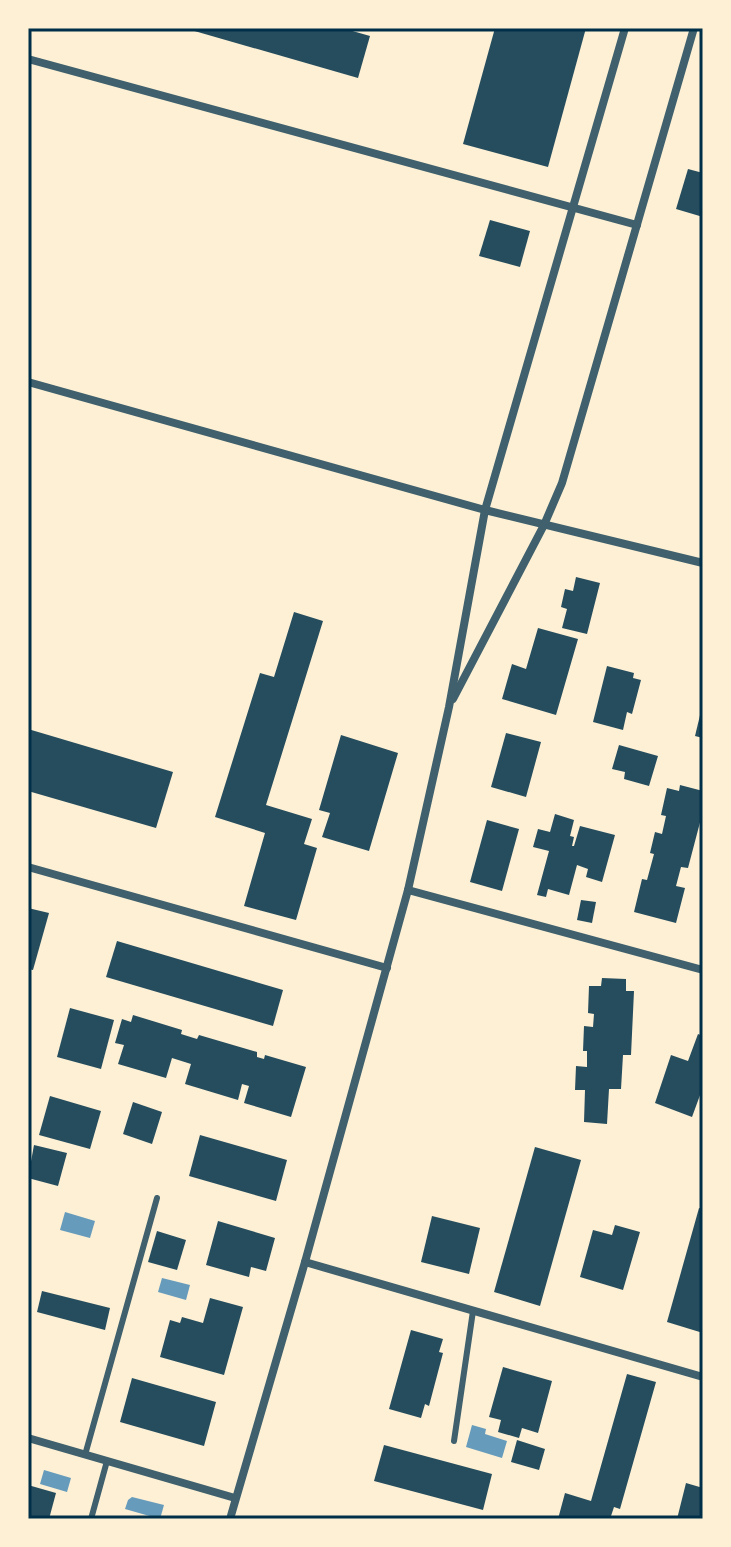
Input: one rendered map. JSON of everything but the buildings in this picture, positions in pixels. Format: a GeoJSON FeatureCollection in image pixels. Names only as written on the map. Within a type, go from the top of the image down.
{"type":"FeatureCollection","features":[{"type":"Feature","properties":{"kind":"street"},"geometry":{"type":"LineString","coordinates":[[230,1519],[408,890],[449,707],[485,510],[625,28]]}},
{"type":"Feature","properties":{"kind":"street"},"geometry":{"type":"LineString","coordinates":[[449,707],[544,525],[572,452],[694,28]]}},
{"type":"Feature","properties":{"kind":"street"},"geometry":{"type":"LineString","coordinates":[[28,59],[637,225]]}},
{"type":"Feature","properties":{"kind":"street"},"geometry":{"type":"LineString","coordinates":[[28,382],[485,510],[703,563]]}},
{"type":"Feature","properties":{"kind":"street"},"geometry":{"type":"LineString","coordinates":[[28,867],[387,968]]}},
{"type":"Feature","properties":{"kind":"street"},"geometry":{"type":"LineString","coordinates":[[408,890],[703,970]]}},
{"type":"Feature","properties":{"kind":"street"},"geometry":{"type":"LineString","coordinates":[[305,1262],[703,1377]]}},
{"type":"Feature","properties":{"kind":"street"},"geometry":{"type":"LineString","coordinates":[[28,1438],[235,1498]]}},
{"type":"Feature","properties":{"kind":"lane"},"geometry":{"type":"LineString","coordinates":[[85,1455],[157,1198]]}},
{"type":"Feature","properties":{"kind":"lane"},"geometry":{"type":"LineString","coordinates":[[454,1441],[473,1311]]}},
{"type":"Feature","properties":{"kind":"lane"},"geometry":{"type":"LineString","coordinates":[[91,1519],[107,1461]]}},
{"type":"Feature","properties":{"kind":"water"},"geometry":{"type":"Polygon","coordinates":[[[65,1212],[95,1221],[90,1238],[60,1230],[65,1212]]]}},
{"type":"Feature","properties":{"kind":"water"},"geometry":{"type":"Polygon","coordinates":[[[162,1278],[190,1285],[186,1300],[158,1292],[162,1278]]]}},
{"type":"Feature","properties":{"kind":"water"},"geometry":{"type":"Polygon","coordinates":[[[472,1425],[486,1429],[485,1434],[507,1441],[502,1458],[466,1447],[472,1425]]]}},
{"type":"Feature","properties":{"kind":"water"},"geometry":{"type":"Polygon","coordinates":[[[44,1470],[71,1478],[67,1492],[40,1484],[44,1470]]]}},
{"type":"Feature","properties":{"kind":"water"},"geometry":{"type":"Polygon","coordinates":[[[132,1497],[164,1505],[160,1519],[125,1509],[132,1497]]]}}]}
